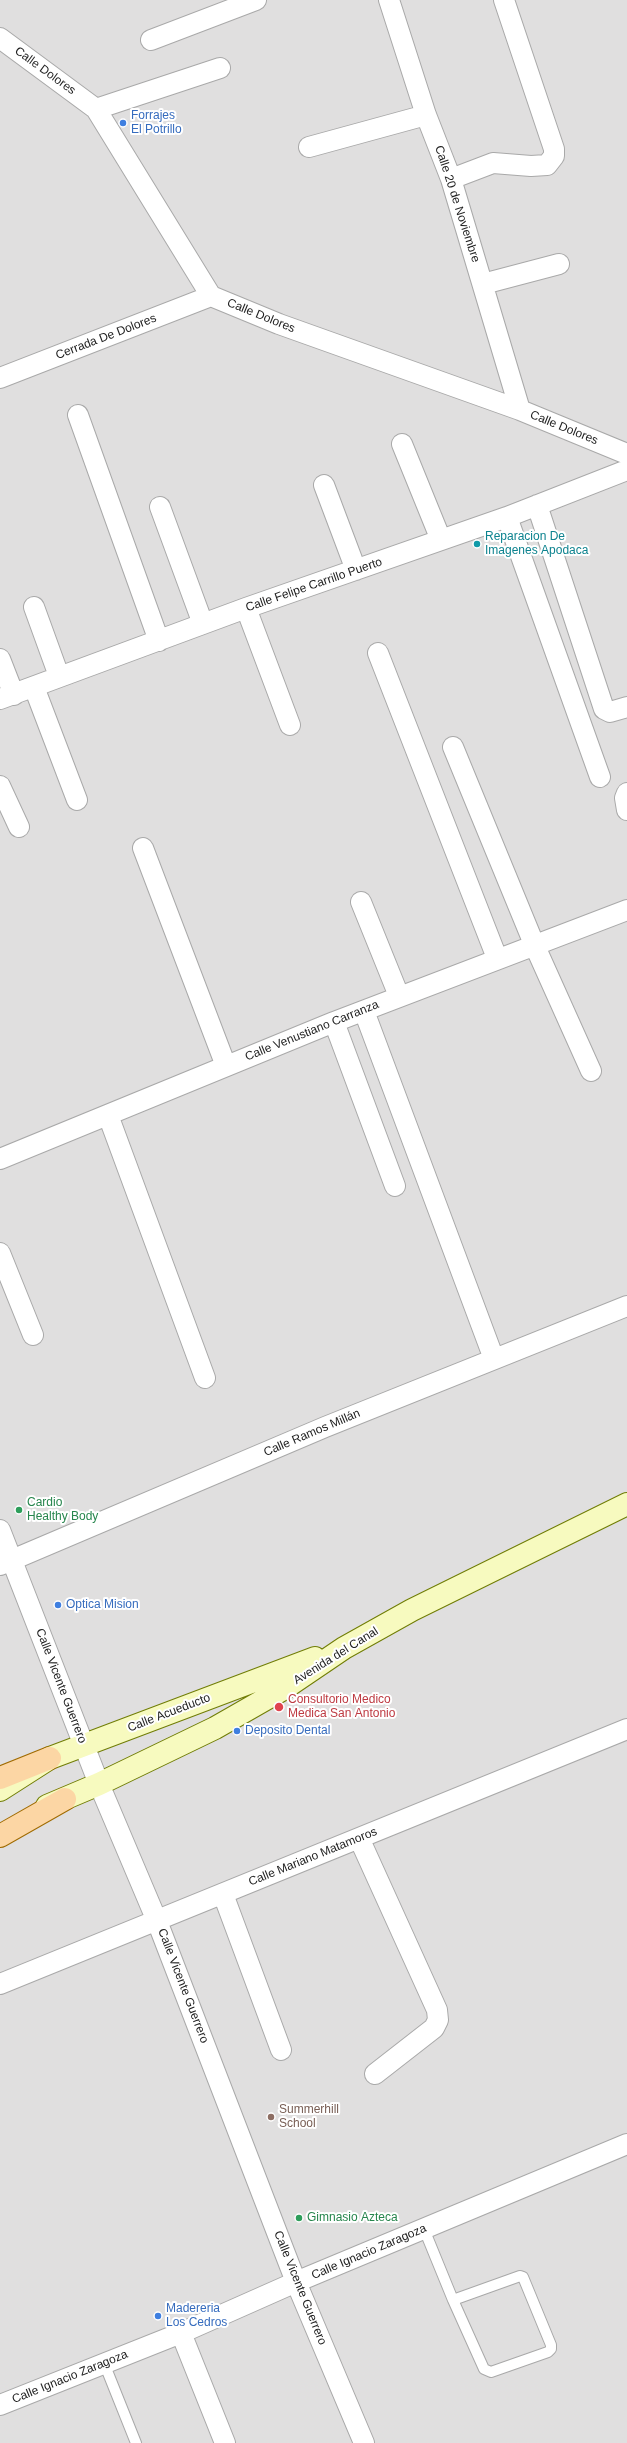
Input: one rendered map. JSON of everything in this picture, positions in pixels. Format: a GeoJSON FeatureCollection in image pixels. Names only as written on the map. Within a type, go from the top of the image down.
{"type":"FeatureCollection","features":[{"type":"Feature","properties":{"kind":"main road","name":"Avenida del Canal"},"geometry":{"type":"LineString","coordinates":[[0,1824],[99,1784],[215,1728],[285,1688],[344,1648],[412,1610],[627,1504]]}},
{"type":"Feature","properties":{"kind":"main road","name":"Calle Acueducto"},"geometry":{"type":"LineString","coordinates":[[0,1790],[50,1758],[344,1648]]}},
{"type":"Feature","properties":{"kind":"main road"},"geometry":{"type":"LineString","coordinates":[[0,1778],[50,1758]]}},
{"type":"Feature","properties":{"kind":"main road"},"geometry":{"type":"LineString","coordinates":[[0,1836],[65,1799]]}},
{"type":"Feature","properties":{"kind":"street"},"geometry":{"type":"LineString","coordinates":[[151,40],[256,0]]}},
{"type":"Feature","properties":{"kind":"street","name":"Calle 20 de Noviembre"},"geometry":{"type":"LineString","coordinates":[[389,0],[426,115],[451,179],[520,410]]}},
{"type":"Feature","properties":{"kind":"street"},"geometry":{"type":"LineString","coordinates":[[451,179],[493,163],[531,166],[547,165],[554,156],[554,149],[504,0]]}},
{"type":"Feature","properties":{"kind":"street","name":"Calle Dolores"},"geometry":{"type":"LineString","coordinates":[[0,38],[96,109],[211,296],[279,324],[520,410],[627,454]]}},
{"type":"Feature","properties":{"kind":"street"},"geometry":{"type":"LineString","coordinates":[[96,109],[220,68]]}},
{"type":"Feature","properties":{"kind":"street"},"geometry":{"type":"LineString","coordinates":[[309,147],[426,115]]}},
{"type":"Feature","properties":{"kind":"street"},"geometry":{"type":"LineString","coordinates":[[483,284],[559,264]]}},
{"type":"Feature","properties":{"kind":"street","name":"Cerrada De Dolores"},"geometry":{"type":"LineString","coordinates":[[0,378],[211,296]]}},
{"type":"Feature","properties":{"kind":"street"},"geometry":{"type":"LineString","coordinates":[[78,415],[159,641]]}},
{"type":"Feature","properties":{"kind":"street"},"geometry":{"type":"LineString","coordinates":[[402,444],[441,540]]}},
{"type":"Feature","properties":{"kind":"street","name":"Calle Felipe Carrillo Puerto"},"geometry":{"type":"LineString","coordinates":[[7,697],[59,676],[159,641],[246,608],[507,517],[627,470]]}},
{"type":"Feature","properties":{"kind":"street"},"geometry":{"type":"LineString","coordinates":[[324,485],[356,570]]}},
{"type":"Feature","properties":{"kind":"street"},"geometry":{"type":"LineString","coordinates":[[537,505],[604,709],[610,712],[627,707]]}},
{"type":"Feature","properties":{"kind":"street"},"geometry":{"type":"LineString","coordinates":[[160,507],[203,624]]}},
{"type":"Feature","properties":{"kind":"street"},"geometry":{"type":"LineString","coordinates":[[507,517],[600,777]]}},
{"type":"Feature","properties":{"kind":"street"},"geometry":{"type":"LineString","coordinates":[[34,607],[59,676]]}},
{"type":"Feature","properties":{"kind":"street"},"geometry":{"type":"LineString","coordinates":[[246,608],[290,725]]}},
{"type":"Feature","properties":{"kind":"street"},"geometry":{"type":"LineString","coordinates":[[378,653],[497,958]]}},
{"type":"Feature","properties":{"kind":"street"},"geometry":{"type":"LineString","coordinates":[[0,659],[7,697]]}},
{"type":"Feature","properties":{"kind":"street"},"geometry":{"type":"LineString","coordinates":[[34,687],[77,800]]}},
{"type":"Feature","properties":{"kind":"street"},"geometry":{"type":"LineString","coordinates":[[453,747],[534,944],[591,1071]]}},
{"type":"Feature","properties":{"kind":"street"},"geometry":{"type":"LineString","coordinates":[[0,786],[19,827]]}},
{"type":"Feature","properties":{"kind":"street"},"geometry":{"type":"LineString","coordinates":[[627,793],[625,798],[627,810]]}},
{"type":"Feature","properties":{"kind":"street"},"geometry":{"type":"LineString","coordinates":[[143,848],[226,1066]]}},
{"type":"Feature","properties":{"kind":"street"},"geometry":{"type":"LineString","coordinates":[[361,902],[399,996]]}},
{"type":"Feature","properties":{"kind":"street","name":"Calle Venustiano Carranza"},"geometry":{"type":"LineString","coordinates":[[0,1159],[399,996],[627,910]]}},
{"type":"Feature","properties":{"kind":"street"},"geometry":{"type":"LineString","coordinates":[[364,1011],[494,1359]]}},
{"type":"Feature","properties":{"kind":"street"},"geometry":{"type":"LineString","coordinates":[[334,1022],[395,1186]]}},
{"type":"Feature","properties":{"kind":"street"},"geometry":{"type":"LineString","coordinates":[[108,1115],[205,1378]]}},
{"type":"Feature","properties":{"kind":"street"},"geometry":{"type":"LineString","coordinates":[[0,1253],[33,1335]]}},
{"type":"Feature","properties":{"kind":"street","name":"Calle Ramos Millán"},"geometry":{"type":"LineString","coordinates":[[6,1562],[325,1427],[627,1306]]}},
{"type":"Feature","properties":{"kind":"street","name":"Calle Vicente Guerrero"},"geometry":{"type":"LineString","coordinates":[[0,1530],[6,1562],[157,1920],[296,2282],[364,2443]]}},
{"type":"Feature","properties":{"kind":"street","name":"Calle Mariano Matamoros"},"geometry":{"type":"LineString","coordinates":[[0,1984],[627,1730]]}},
{"type":"Feature","properties":{"kind":"street"},"geometry":{"type":"LineString","coordinates":[[359,1838],[437,2010],[438,2020],[434,2028],[375,2074]]}},
{"type":"Feature","properties":{"kind":"street"},"geometry":{"type":"LineString","coordinates":[[223,1894],[281,2050]]}},
{"type":"Feature","properties":{"kind":"street","name":"Calle Ignacio Zaragoza"},"geometry":{"type":"LineString","coordinates":[[0,2405],[181,2333],[296,2282],[627,2144]]}},
{"type":"Feature","properties":{"kind":"street"},"geometry":{"type":"LineString","coordinates":[[181,2333],[225,2443]]}},
{"type":"Feature","properties":{"kind":"lane"},"geometry":{"type":"LineString","coordinates":[[424,2229],[453,2300],[487,2371],[498,2369],[548,2352],[551,2349],[552,2345],[523,2277],[520,2276],[453,2300]]}},
{"type":"Feature","properties":{"kind":"lane"},"geometry":{"type":"LineString","coordinates":[[104,2363],[136,2443]]}},
{"type":"Feature","properties":{"kind":"shaded area"},"geometry":{"type":"Polygon","coordinates":[[[0,0],[627,0],[627,2443],[0,2443],[0,0]]]}},
{"type":"Feature","properties":{"kind":"place","name":"Forrajes El Potrillo"},"geometry":{"type":"Point","coordinates":[123,123]}},
{"type":"Feature","properties":{"kind":"place","name":"Reparacion De Imagenes Apodaca"},"geometry":{"type":"Point","coordinates":[477,544]}},
{"type":"Feature","properties":{"kind":"place","name":"Cardio Healthy Body"},"geometry":{"type":"Point","coordinates":[19,1510]}},
{"type":"Feature","properties":{"kind":"place","name":"Optica Mision"},"geometry":{"type":"Point","coordinates":[58,1605]}},
{"type":"Feature","properties":{"kind":"place","name":"Consultorio Medico Medica San Antonio"},"geometry":{"type":"Point","coordinates":[279,1707]}},
{"type":"Feature","properties":{"kind":"place","name":"Deposito Dental"},"geometry":{"type":"Point","coordinates":[237,1731]}},
{"type":"Feature","properties":{"kind":"place","name":"Summerhill School"},"geometry":{"type":"Point","coordinates":[271,2117]}},
{"type":"Feature","properties":{"kind":"place","name":"Gimnasio Azteca"},"geometry":{"type":"Point","coordinates":[299,2218]}},
{"type":"Feature","properties":{"kind":"place","name":"Madereria Los Cedros"},"geometry":{"type":"Point","coordinates":[158,2316]}}]}
